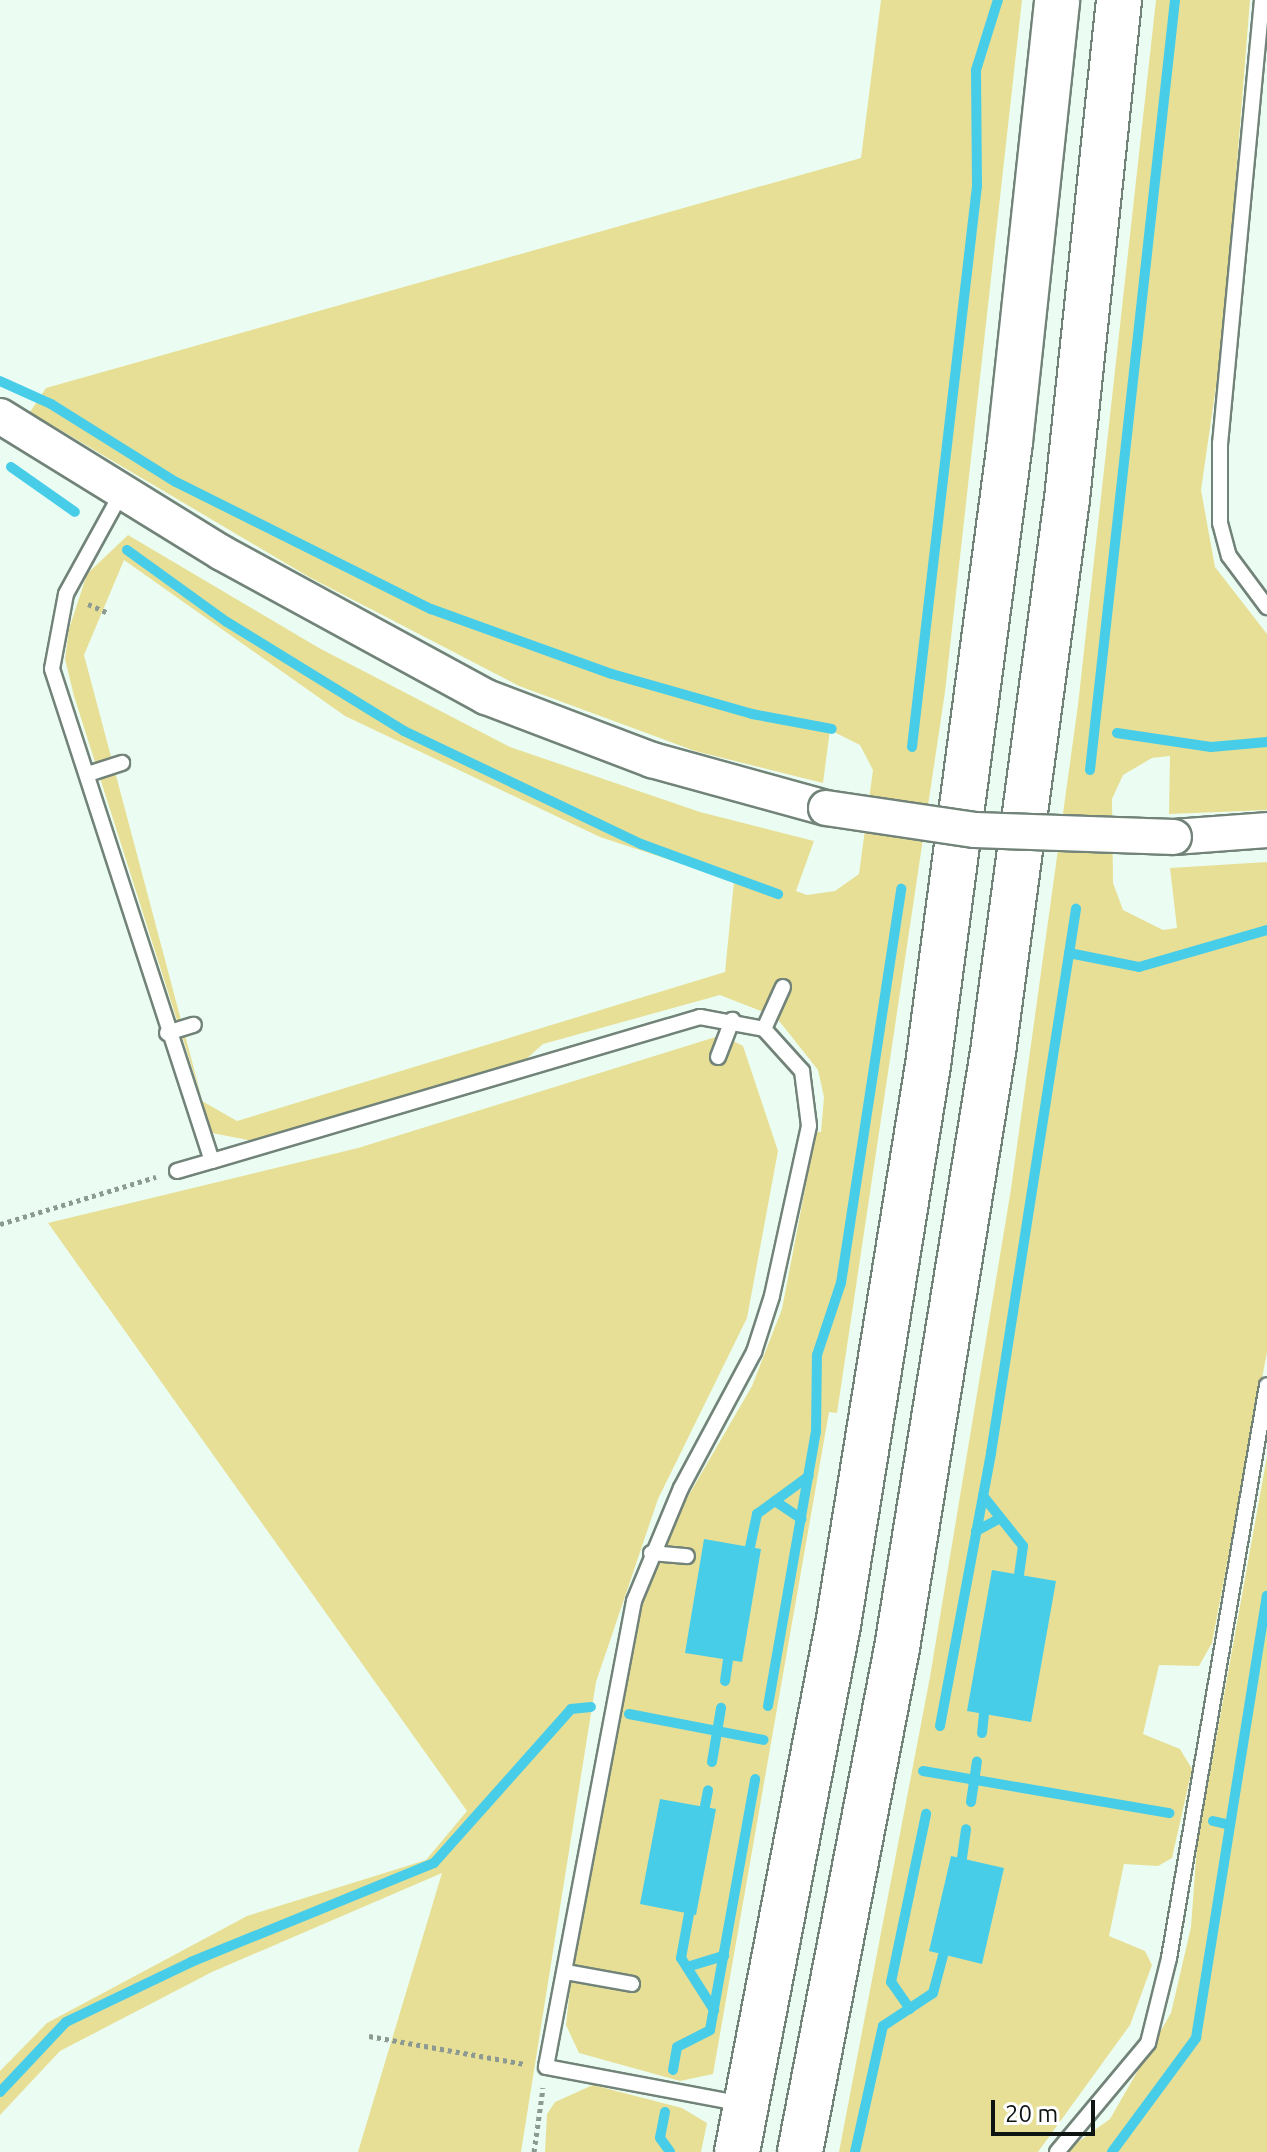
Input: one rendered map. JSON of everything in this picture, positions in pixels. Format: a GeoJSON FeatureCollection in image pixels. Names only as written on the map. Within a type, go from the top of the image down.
{"type":"FeatureCollection","features":[{"type":"Feature","properties":{"kind":"highway"},"geometry":{"type":"LineString","coordinates":[[737,2152],[838,1625],[928,1065],[1010,442],[1057,0]]}},
{"type":"Feature","properties":{"kind":"highway"},"geometry":{"type":"LineString","coordinates":[[800,2152],[897,1648],[993,1052],[1067,499],[1119,0]]}},
{"type":"Feature","properties":{"kind":"street"},"geometry":{"type":"LineString","coordinates":[[0,416],[122,492],[400,655],[486,697],[652,760],[826,808],[988,831],[1174,837],[1267,830]]}},
{"type":"Feature","properties":{"kind":"lane"},"geometry":{"type":"LineString","coordinates":[[1262,0],[1220,443],[1220,523],[1229,556],[1267,607]]}},
{"type":"Feature","properties":{"kind":"lane"},"geometry":{"type":"LineString","coordinates":[[122,492],[66,594],[53,639],[56,693],[88,774],[167,1033],[212,1161]]}},
{"type":"Feature","properties":{"kind":"lane"},"geometry":{"type":"LineString","coordinates":[[88,774],[122,763]]}},
{"type":"Feature","properties":{"kind":"lane"},"geometry":{"type":"LineString","coordinates":[[764,1029],[783,987]]}},
{"type":"Feature","properties":{"kind":"lane"},"geometry":{"type":"LineString","coordinates":[[177,1171],[700,1017],[732,1020],[764,1029],[802,1071],[809,1107],[772,1296],[754,1352],[651,1553],[634,1601],[546,2067],[747,2105]]}},
{"type":"Feature","properties":{"kind":"lane"},"geometry":{"type":"LineString","coordinates":[[718,1057],[732,1020]]}},
{"type":"Feature","properties":{"kind":"lane"},"geometry":{"type":"LineString","coordinates":[[167,1033],[194,1025]]}},
{"type":"Feature","properties":{"kind":"lane"},"geometry":{"type":"LineString","coordinates":[[1057,2152],[1148,2043],[1169,1958],[1267,1385]]}},
{"type":"Feature","properties":{"kind":"lane"},"geometry":{"type":"LineString","coordinates":[[651,1553],[687,1556]]}},
{"type":"Feature","properties":{"kind":"lane"},"geometry":{"type":"LineString","coordinates":[[566,1972],[632,1984]]}},
{"type":"Feature","properties":{"kind":"path"},"geometry":{"type":"LineString","coordinates":[[0,1224],[177,1171]]}},
{"type":"Feature","properties":{"kind":"path"},"geometry":{"type":"LineString","coordinates":[[369,2036],[546,2067],[534,2152]]}},
{"type":"Feature","properties":{"kind":"shaded area"},"geometry":{"type":"Polygon","coordinates":[[[881,0],[1022,0],[945,692],[837,1413],[829,1412],[713,2074],[680,2081],[579,2053],[566,2025],[570,1988],[641,1608],[683,1505],[752,1386],[782,1309],[816,1132],[821,1132],[824,1097],[818,1070],[776,1017],[720,995],[543,1044],[525,1060],[253,1141],[212,1133],[202,1101],[237,1121],[725,972],[734,881],[600,837],[345,716],[124,560],[84,655],[202,1099],[74,696],[65,659],[69,629],[87,574],[128,535],[319,648],[510,747],[700,812],[814,841],[796,891],[807,895],[835,891],[859,874],[873,770],[860,745],[830,730],[823,783],[695,751],[519,686],[309,577],[30,412],[46,388],[861,158],[881,0]]]}},
{"type":"Feature","properties":{"kind":"shaded area"},"geometry":{"type":"Polygon","coordinates":[[[1156,0],[1250,0],[1223,338],[1201,490],[1215,567],[1267,634],[1267,810],[1169,814],[1170,756],[1152,758],[1123,775],[1112,799],[1113,883],[1123,910],[1163,930],[1177,928],[1170,868],[1267,862],[1267,1352],[1212,1643],[1199,1666],[1159,1665],[1143,1734],[1180,1749],[1192,1769],[1172,1858],[1158,1866],[1124,1864],[1109,1936],[1145,1951],[1152,1965],[1130,2025],[1038,2152],[839,2152],[930,1677],[1011,1189],[1078,705],[1156,0]]]}},
{"type":"Feature","properties":{"kind":"shaded area"},"geometry":{"type":"Polygon","coordinates":[[[722,1035],[743,1046],[778,1151],[747,1318],[658,1499],[596,1682],[521,2152],[358,2152],[442,1873],[212,1972],[60,2051],[0,2115],[0,2071],[47,2023],[247,1916],[426,1860],[467,1811],[48,1223],[358,1148],[722,1035]]]}},
{"type":"Feature","properties":{"kind":"shaded area"},"geometry":{"type":"Polygon","coordinates":[[[1267,1456],[1267,2152],[1064,2152],[1110,2119],[1171,2013],[1191,1927],[1197,1845],[1267,1456]]]}},
{"type":"Feature","properties":{"kind":"shaded area"},"geometry":{"type":"Polygon","coordinates":[[[593,2085],[682,2108],[707,2123],[701,2152],[545,2152],[547,2114],[555,2102],[593,2085]]]}},
{"type":"Feature","properties":{"kind":"water"},"geometry":{"type":"Polygon","coordinates":[[[704,1539],[761,1549],[742,1662],[685,1653],[704,1539]]]}},
{"type":"Feature","properties":{"kind":"water"},"geometry":{"type":"Polygon","coordinates":[[[992,1570],[1056,1581],[1031,1722],[967,1711],[992,1570]]]}},
{"type":"Feature","properties":{"kind":"water"},"geometry":{"type":"Polygon","coordinates":[[[660,1799],[716,1809],[696,1915],[640,1904],[660,1799]]]}},
{"type":"Feature","properties":{"kind":"water"},"geometry":{"type":"Polygon","coordinates":[[[951,1856],[1004,1868],[982,1964],[929,1951],[951,1856]]]}},
{"type":"Feature","properties":{"kind":"waterway"},"geometry":{"type":"LineString","coordinates":[[912,747],[977,186],[976,70],[998,0]]}},
{"type":"Feature","properties":{"kind":"waterway"},"geometry":{"type":"LineString","coordinates":[[1090,770],[1175,0]]}},
{"type":"Feature","properties":{"kind":"waterway"},"geometry":{"type":"LineString","coordinates":[[0,381],[51,404],[176,482],[431,609],[612,674],[752,714],[832,729]]}},
{"type":"Feature","properties":{"kind":"waterway"},"geometry":{"type":"LineString","coordinates":[[11,467],[75,512]]}},
{"type":"Feature","properties":{"kind":"waterway"},"geometry":{"type":"LineString","coordinates":[[127,550],[227,622],[404,731],[641,844],[778,894]]}},
{"type":"Feature","properties":{"kind":"waterway"},"geometry":{"type":"LineString","coordinates":[[1117,733],[1211,747],[1267,742]]}},
{"type":"Feature","properties":{"kind":"waterway"},"geometry":{"type":"LineString","coordinates":[[768,1706],[816,1432],[817,1355],[841,1283],[901,889]]}},
{"type":"Feature","properties":{"kind":"waterway"},"geometry":{"type":"LineString","coordinates":[[940,1726],[991,1453],[1076,909]]}},
{"type":"Feature","properties":{"kind":"waterway"},"geometry":{"type":"LineString","coordinates":[[1069,953],[1139,967],[1267,930]]}},
{"type":"Feature","properties":{"kind":"waterway"},"geometry":{"type":"LineString","coordinates":[[750,1547],[757,1514],[809,1476]]}},
{"type":"Feature","properties":{"kind":"waterway"},"geometry":{"type":"LineString","coordinates":[[983,1496],[1023,1546],[1019,1574]]}},
{"type":"Feature","properties":{"kind":"waterway"},"geometry":{"type":"LineString","coordinates":[[775,1501],[802,1519]]}},
{"type":"Feature","properties":{"kind":"waterway"},"geometry":{"type":"LineString","coordinates":[[976,1531],[1000,1518]]}},
{"type":"Feature","properties":{"kind":"waterway"},"geometry":{"type":"LineString","coordinates":[[1112,2152],[1196,2038],[1267,1596]]}},
{"type":"Feature","properties":{"kind":"waterway"},"geometry":{"type":"LineString","coordinates":[[725,1681],[728,1660]]}},
{"type":"Feature","properties":{"kind":"waterway"},"geometry":{"type":"LineString","coordinates":[[0,2092],[66,2022],[191,1962],[434,1863],[571,1709],[591,1707]]}},
{"type":"Feature","properties":{"kind":"waterway"},"geometry":{"type":"LineString","coordinates":[[712,1762],[721,1708]]}},
{"type":"Feature","properties":{"kind":"waterway"},"geometry":{"type":"LineString","coordinates":[[629,1714],[764,1740]]}},
{"type":"Feature","properties":{"kind":"waterway"},"geometry":{"type":"LineString","coordinates":[[982,1733],[984,1715]]}},
{"type":"Feature","properties":{"kind":"waterway"},"geometry":{"type":"LineString","coordinates":[[971,1802],[977,1761]]}},
{"type":"Feature","properties":{"kind":"waterway"},"geometry":{"type":"LineString","coordinates":[[923,1771],[1169,1813]]}},
{"type":"Feature","properties":{"kind":"waterway"},"geometry":{"type":"LineString","coordinates":[[673,2070],[677,2047],[710,2030],[755,1779]]}},
{"type":"Feature","properties":{"kind":"waterway"},"geometry":{"type":"LineString","coordinates":[[705,1806],[708,1790]]}},
{"type":"Feature","properties":{"kind":"waterway"},"geometry":{"type":"LineString","coordinates":[[910,2009],[891,1982],[926,1814]]}},
{"type":"Feature","properties":{"kind":"waterway"},"geometry":{"type":"LineString","coordinates":[[1213,1821],[1230,1825]]}},
{"type":"Feature","properties":{"kind":"waterway"},"geometry":{"type":"LineString","coordinates":[[962,1858],[966,1829]]}},
{"type":"Feature","properties":{"kind":"waterway"},"geometry":{"type":"LineString","coordinates":[[689,1914],[681,1958],[714,2010]]}},
{"type":"Feature","properties":{"kind":"waterway"},"geometry":{"type":"LineString","coordinates":[[855,2152],[883,2026],[933,1993],[943,1955]]}},
{"type":"Feature","properties":{"kind":"waterway"},"geometry":{"type":"LineString","coordinates":[[687,1967],[724,1956]]}},
{"type":"Feature","properties":{"kind":"waterway"},"geometry":{"type":"LineString","coordinates":[[665,2112],[660,2138],[670,2152]]}}]}
